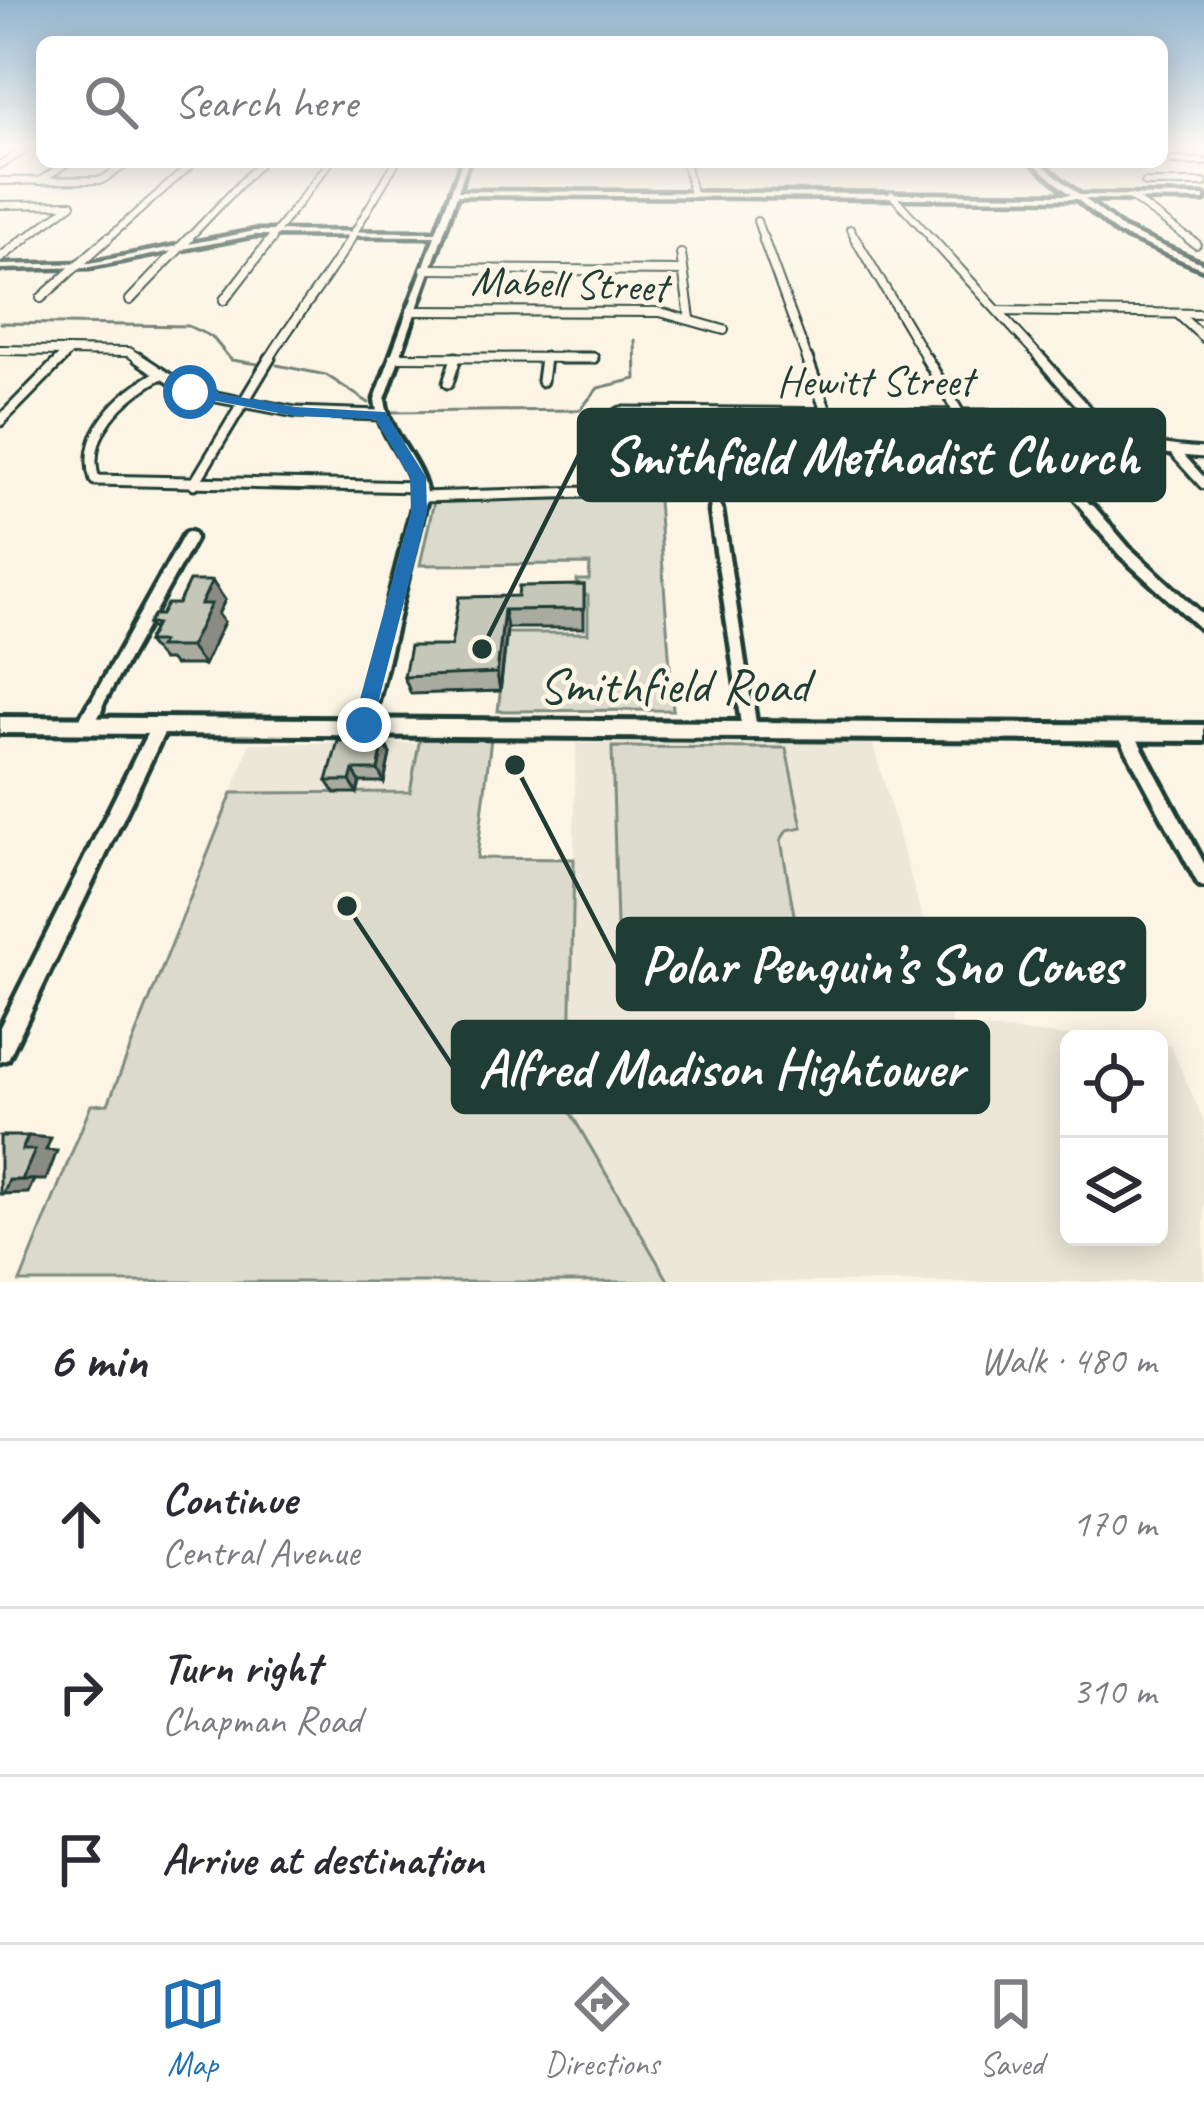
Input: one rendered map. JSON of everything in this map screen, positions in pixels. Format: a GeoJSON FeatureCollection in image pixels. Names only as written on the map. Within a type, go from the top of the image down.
{"type":"FeatureCollection","features":[{"type":"Feature","properties":{"kind":"main road","name":"Smithfield Road"},"geometry":{"type":"LineString","coordinates":[[0,724],[1204,733]]}},
{"type":"Feature","properties":{"kind":"street"},"geometry":{"type":"LineString","coordinates":[[0,262],[71,206]]}},
{"type":"Feature","properties":{"kind":"street"},"geometry":{"type":"LineString","coordinates":[[41,298],[144,206]]}},
{"type":"Feature","properties":{"kind":"street"},"geometry":{"type":"LineString","coordinates":[[130,300],[219,206]]}},
{"type":"Feature","properties":{"kind":"street"},"geometry":{"type":"LineString","coordinates":[[224,300],[295,206]]}},
{"type":"Feature","properties":{"kind":"street"},"geometry":{"type":"LineString","coordinates":[[194,484],[290,324],[315,299],[370,206]]}},
{"type":"Feature","properties":{"kind":"street"},"geometry":{"type":"LineString","coordinates":[[364,725],[421,492],[380,415],[393,357],[448,206]]}},
{"type":"Feature","properties":{"kind":"street","name":"Hewitt Street"},"geometry":{"type":"LineString","coordinates":[[902,206],[1092,416]]}},
{"type":"Feature","properties":{"kind":"street"},"geometry":{"type":"LineString","coordinates":[[1088,206],[1130,238],[1204,267]]}},
{"type":"Feature","properties":{"kind":"street"},"geometry":{"type":"LineString","coordinates":[[1143,206],[1196,244]]}},
{"type":"Feature","properties":{"kind":"street"},"geometry":{"type":"LineString","coordinates":[[757,221],[827,414]]}},
{"type":"Feature","properties":{"kind":"street"},"geometry":{"type":"LineString","coordinates":[[850,229],[960,415]]}},
{"type":"Feature","properties":{"kind":"street"},"geometry":{"type":"LineString","coordinates":[[0,262],[75,267],[183,244],[274,233],[437,234]]}},
{"type":"Feature","properties":{"kind":"street"},"geometry":{"type":"LineString","coordinates":[[681,254],[689,319]]}},
{"type":"Feature","properties":{"kind":"street"},"geometry":{"type":"LineString","coordinates":[[425,269],[683,271]]}},
{"type":"Feature","properties":{"kind":"street","name":"Mabell Street"},"geometry":{"type":"LineString","coordinates":[[411,310],[660,312],[724,330]]}},
{"type":"Feature","properties":{"kind":"street"},"geometry":{"type":"LineString","coordinates":[[1000,311],[1204,314]]}},
{"type":"Feature","properties":{"kind":"street"},"geometry":{"type":"LineString","coordinates":[[1178,314],[1204,338]]}},
{"type":"Feature","properties":{"kind":"street"},"geometry":{"type":"LineString","coordinates":[[0,350],[129,352],[190,392],[243,403],[380,415]]}},
{"type":"Feature","properties":{"kind":"street"},"geometry":{"type":"LineString","coordinates":[[0,422],[70,351]]}},
{"type":"Feature","properties":{"kind":"street"},"geometry":{"type":"LineString","coordinates":[[393,357],[593,358]]}},
{"type":"Feature","properties":{"kind":"street"},"geometry":{"type":"LineString","coordinates":[[448,383],[456,357]]}},
{"type":"Feature","properties":{"kind":"street"},"geometry":{"type":"LineString","coordinates":[[542,382],[545,358]]}},
{"type":"Feature","properties":{"kind":"street"},"geometry":{"type":"LineString","coordinates":[[161,374],[132,391],[98,435],[90,475],[108,484],[421,492]]}},
{"type":"Feature","properties":{"kind":"street"},"geometry":{"type":"LineString","coordinates":[[701,413],[749,728]]}},
{"type":"Feature","properties":{"kind":"street","name":"Hewitt Street"},"geometry":{"type":"LineString","coordinates":[[421,492],[586,492],[599,478],[607,417],[701,413],[1092,416]]}},
{"type":"Feature","properties":{"kind":"street"},"geometry":{"type":"LineString","coordinates":[[1092,416],[1125,443],[1204,453]]}},
{"type":"Feature","properties":{"kind":"street"},"geometry":{"type":"LineString","coordinates":[[1175,452],[1204,484]]}},
{"type":"Feature","properties":{"kind":"street"},"geometry":{"type":"LineString","coordinates":[[1071,489],[1124,551],[1204,624]]}},
{"type":"Feature","properties":{"kind":"street"},"geometry":{"type":"LineString","coordinates":[[85,724],[189,538]]}},
{"type":"Feature","properties":{"kind":"street"},"geometry":{"type":"LineString","coordinates":[[1,1048],[160,724]]}},
{"type":"Feature","properties":{"kind":"street"},"geometry":{"type":"LineString","coordinates":[[1125,732],[1204,879]]}},
{"type":"Feature","properties":{"kind":"shaded area"},"geometry":{"type":"Polygon","coordinates":[[[622,416],[652,416],[673,710],[498,711],[507,633],[588,633],[588,595],[578,595],[577,580],[589,580],[590,564],[420,565],[434,501],[605,498],[606,427],[622,416]]]}},
{"type":"Feature","properties":{"kind":"shaded area"},"geometry":{"type":"Polygon","coordinates":[[[420,738],[491,738],[477,858],[574,859],[569,1110],[669,1282],[20,1282],[91,1105],[108,1104],[232,793],[410,792],[420,738]]]}},
{"type":"Feature","properties":{"kind":"shaded area"},"geometry":{"type":"Polygon","coordinates":[[[872,741],[953,1025],[1060,1035],[1060,1246],[1168,1246],[1170,1045],[1204,1121],[1204,1282],[669,1282],[569,1110],[576,743],[872,741]]]}},
{"type":"Feature","properties":{"kind":"shaded area"},"geometry":{"type":"Polygon","coordinates":[[[250,743],[420,743],[411,792],[232,793],[250,743]]]}},
{"type":"Feature","properties":{"kind":"shaded area"},"geometry":{"type":"Polygon","coordinates":[[[612,747],[786,748],[802,827],[787,830],[781,840],[804,972],[778,972],[749,950],[694,958],[690,927],[639,928],[689,930],[692,967],[627,966],[626,928],[617,927],[612,747]]]}},
{"type":"Feature","properties":{"kind":"building"},"geometry":{"type":"Polygon","coordinates":[[[189,581],[212,581],[201,604],[211,604],[190,647],[147,642],[156,624],[148,624],[153,615],[161,615],[167,604],[178,604],[189,581]]]}},
{"type":"Feature","properties":{"kind":"building"},"geometry":{"type":"Polygon","coordinates":[[[584,585],[584,609],[504,610],[497,673],[404,677],[410,646],[451,646],[459,597],[518,596],[519,586],[584,585]]]}},
{"type":"Feature","properties":{"kind":"building"},"geometry":{"type":"Polygon","coordinates":[[[338,741],[384,741],[378,770],[353,770],[350,781],[327,781],[338,741]]]}},
{"type":"Feature","properties":{"kind":"building"},"geometry":{"type":"Polygon","coordinates":[[[0,1136],[28,1136],[22,1150],[35,1150],[22,1180],[9,1180],[3,1194],[0,1194],[0,1136]]]}},
{"type":"Feature","properties":{"kind":"waterway"},"geometry":{"type":"LineString","coordinates":[[0,323],[188,326],[212,337],[231,360],[258,364]]}},
{"type":"Feature","properties":{"kind":"waterway"},"geometry":{"type":"LineString","coordinates":[[392,412],[580,410],[598,388],[636,379],[635,340]]}},
{"type":"Feature","properties":{"kind":"waterway"},"geometry":{"type":"LineString","coordinates":[[277,365],[326,375],[369,403]]}},
{"type":"Feature","properties":{"kind":"place","name":"Smithfield Methodist Church"},"geometry":{"type":"Point","coordinates":[482,649]}},
{"type":"Feature","properties":{"kind":"place","name":"Polar Penguin’s Sno Cones"},"geometry":{"type":"Point","coordinates":[515,765]}},
{"type":"Feature","properties":{"kind":"place","name":"Alfred Madison Hightower"},"geometry":{"type":"Point","coordinates":[347,906]}},
{"type":"Feature","properties":{"kind":"route"},"geometry":{"type":"LineString","coordinates":[[190,392],[295,412],[380,415],[418,477],[419,512],[364,725]]}}]}
